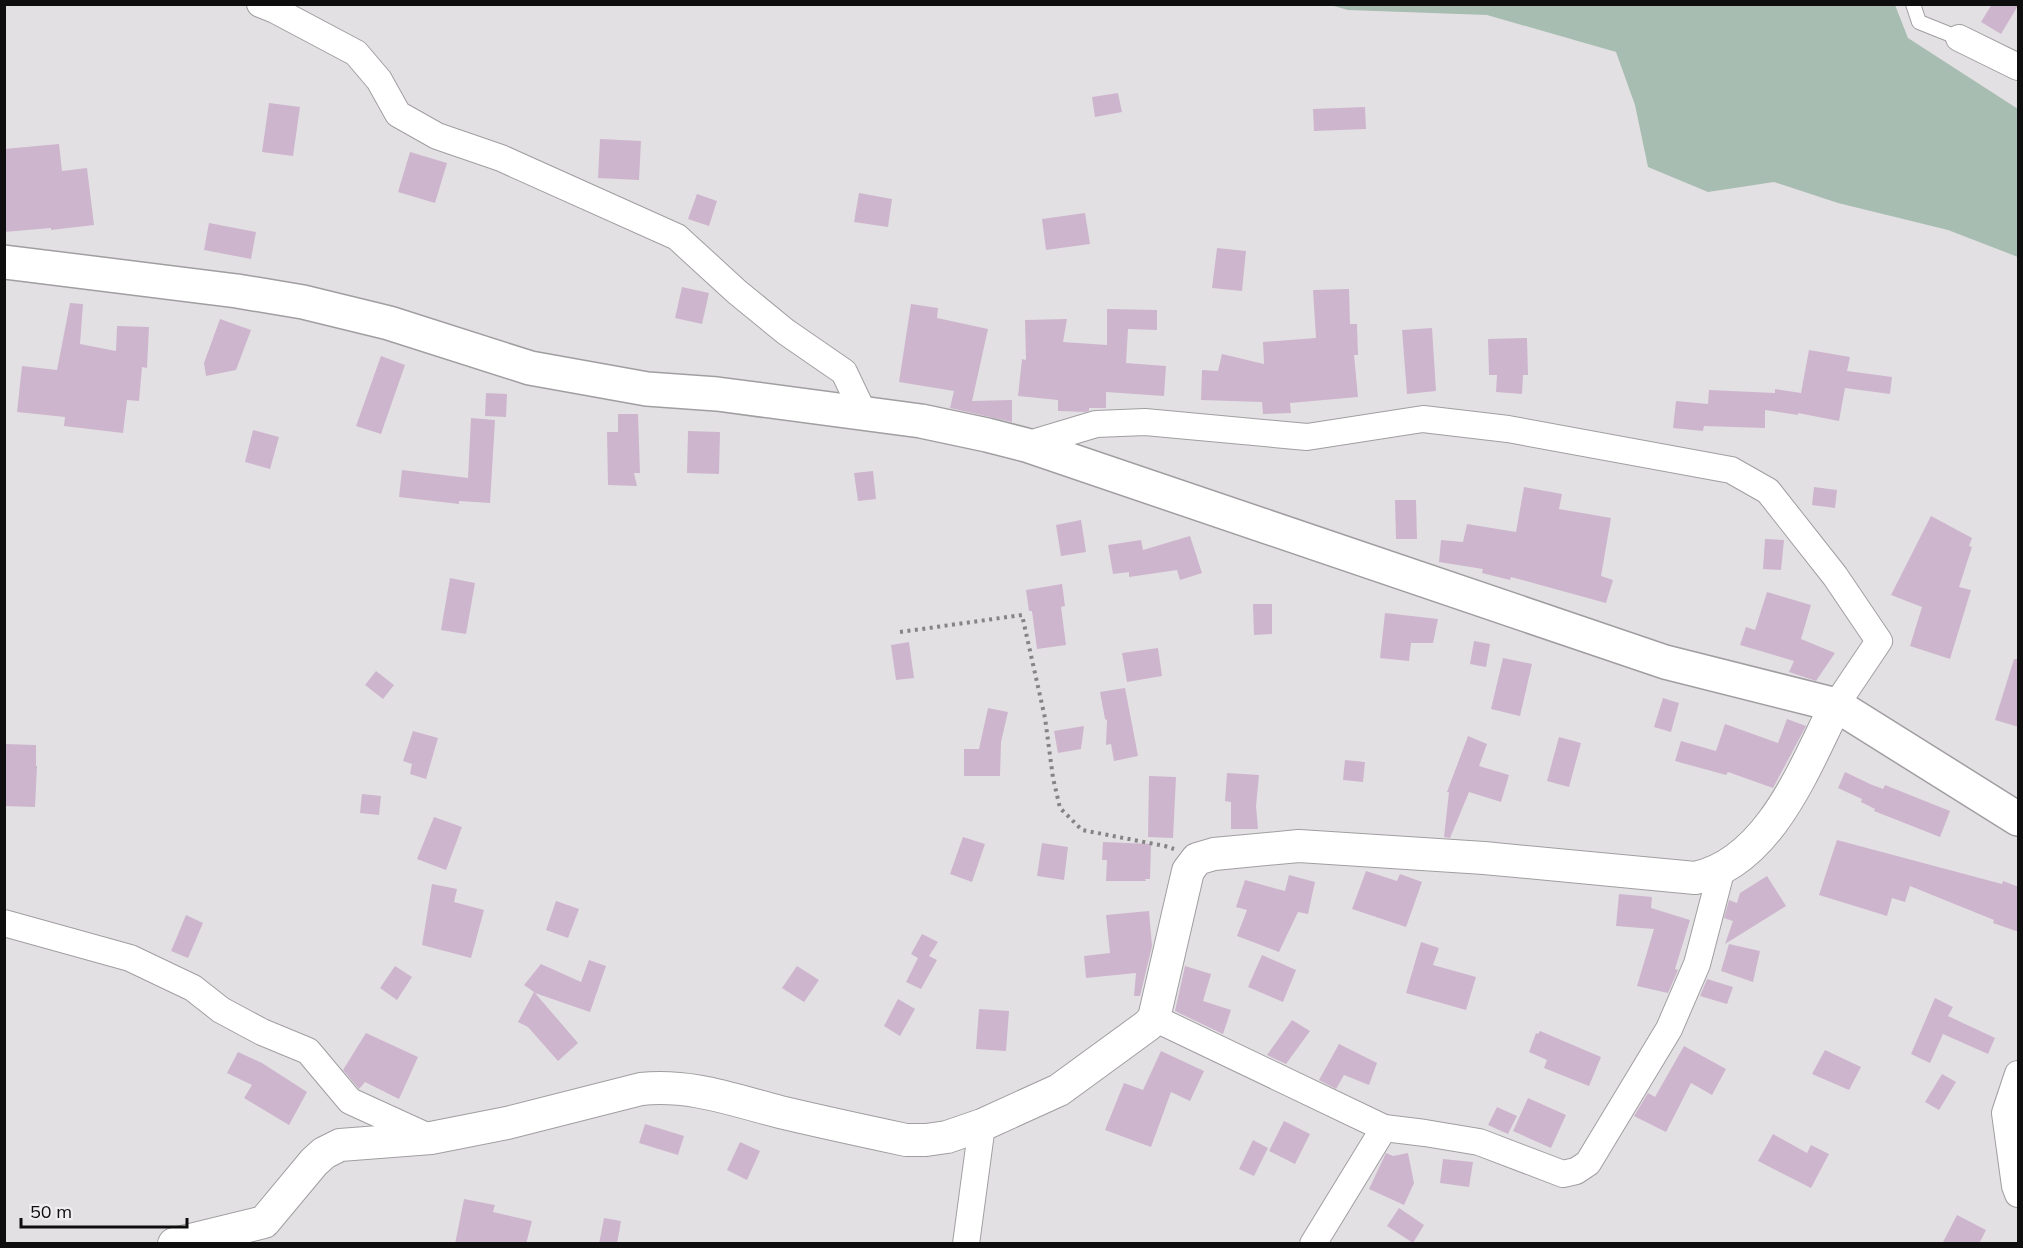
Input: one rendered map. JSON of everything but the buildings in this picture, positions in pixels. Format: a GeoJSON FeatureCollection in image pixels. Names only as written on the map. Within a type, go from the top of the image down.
{"type":"FeatureCollection","features":[{"type":"Feature","properties":{"kind":"main road"},"geometry":{"type":"LineString","coordinates":[[4,262],[237,291],[303,302],[389,323],[530,368],[647,389],[717,394],[932,424],[1026,445],[1665,662],[1836,705],[2019,819]]}},
{"type":"Feature","properties":{"kind":"street"},"geometry":{"type":"LineString","coordinates":[[260,4],[276,10],[356,53],[379,80],[398,114],[437,136],[501,158],[677,237],[737,292],[786,332],[844,372],[864,414]]}},
{"type":"Feature","properties":{"kind":"street"},"geometry":{"type":"LineString","coordinates":[[1959,38],[2019,67]]}},
{"type":"Feature","properties":{"kind":"street"},"geometry":{"type":"LineString","coordinates":[[174,1244],[264,1222],[314,1162],[324,1153],[340,1145],[431,1138],[641,1089],[664,1087],[693,1089],[906,1140],[947,1137],[982,1125],[1059,1090],[1148,1025],[1154,1018],[1188,871],[1197,859],[1214,854],[1299,846],[1484,858],[1695,878],[1709,875],[1756,842],[1784,807],[1836,705],[1879,641],[1835,576],[1768,491],[1731,470],[1508,429],[1423,418],[1307,437],[1145,422],[1096,424],[1026,445]]}},
{"type":"Feature","properties":{"kind":"street"},"geometry":{"type":"LineString","coordinates":[[1154,1018],[1384,1128],[1425,1132],[1479,1142],[1546,1169],[1563,1174],[1576,1171],[1588,1163],[1669,1029],[1697,964],[1722,868]]}},
{"type":"Feature","properties":{"kind":"street"},"geometry":{"type":"LineString","coordinates":[[4,923],[130,958],[193,988],[221,1010],[262,1032],[308,1051],[350,1101],[431,1138]]}},
{"type":"Feature","properties":{"kind":"street"},"geometry":{"type":"LineString","coordinates":[[2019,1074],[2005,1113],[2015,1186],[2019,1194]]}},
{"type":"Feature","properties":{"kind":"street"},"geometry":{"type":"LineString","coordinates":[[966,1244],[982,1125]]}},
{"type":"Feature","properties":{"kind":"street"},"geometry":{"type":"LineString","coordinates":[[1313,1244],[1384,1128]]}},
{"type":"Feature","properties":{"kind":"lane"},"geometry":{"type":"LineString","coordinates":[[1913,4],[1919,22],[1959,38]]}},
{"type":"Feature","properties":{"kind":"path"},"geometry":{"type":"LineString","coordinates":[[900,632],[1022,615],[1045,718],[1053,778],[1060,808],[1082,830],[1165,846],[1197,859]]}},
{"type":"Feature","properties":{"kind":"green space"},"geometry":{"type":"Polygon","coordinates":[[[1330,5],[1895,5],[1908,38],[2018,109],[2018,257],[1948,230],[1838,203],[1774,182],[1708,192],[1648,167],[1635,105],[1616,52],[1487,15],[1348,10],[1330,5]]]}}]}
